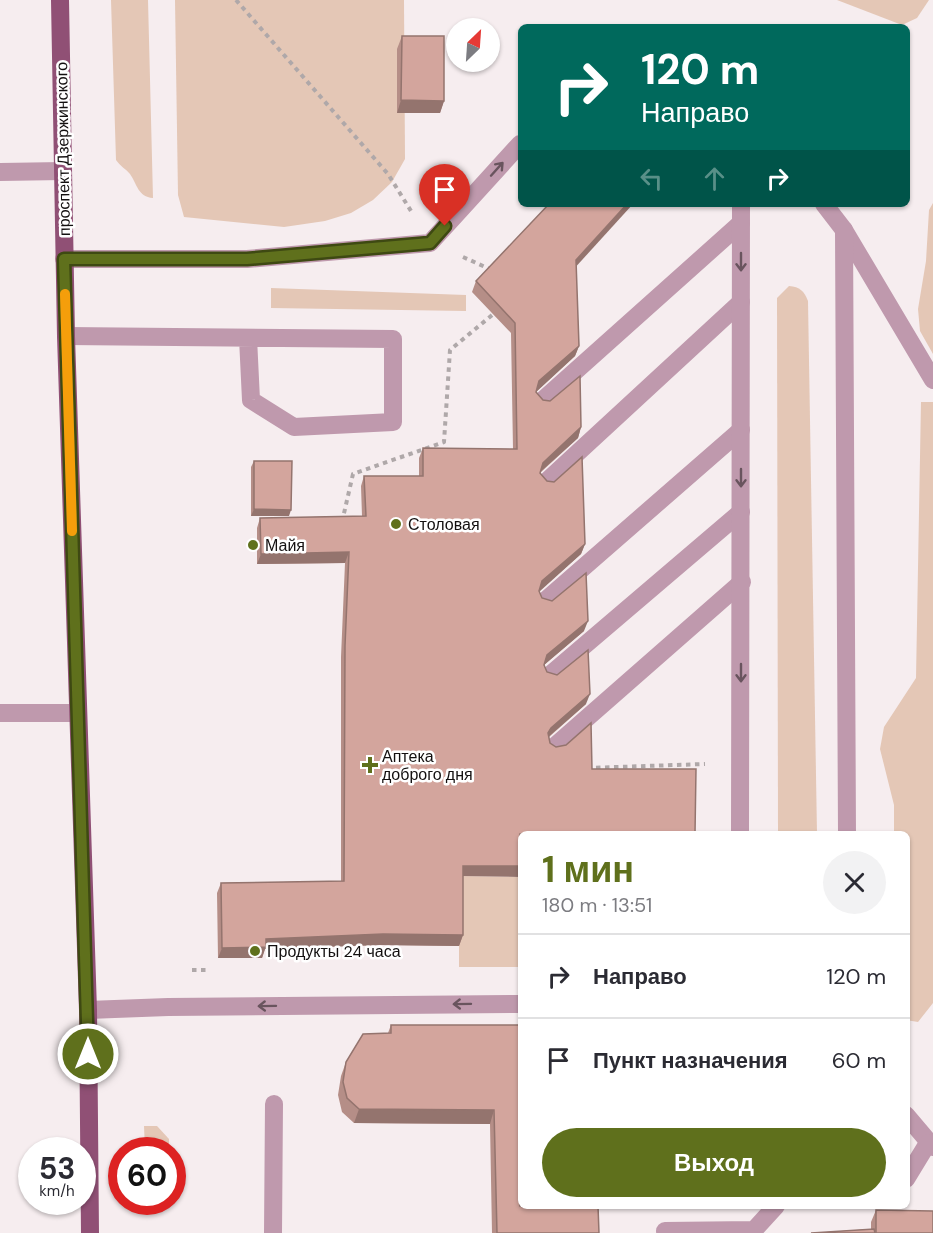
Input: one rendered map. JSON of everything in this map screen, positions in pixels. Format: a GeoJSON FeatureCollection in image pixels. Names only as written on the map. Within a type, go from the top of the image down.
{"type":"FeatureCollection","features":[{"type":"Feature","properties":{"kind":"main road","name":"проспект Дзержинского"},"geometry":{"type":"LineString","coordinates":[[60,0],[66,336],[88,1010],[90,1233]]}},
{"type":"Feature","properties":{"kind":"lane"},"geometry":{"type":"LineString","coordinates":[[64,259],[247,259],[430,243],[518,146]]}},
{"type":"Feature","properties":{"kind":"lane"},"geometry":{"type":"LineString","coordinates":[[0,172],[63,171]]}},
{"type":"Feature","properties":{"kind":"lane"},"geometry":{"type":"LineString","coordinates":[[740,831],[741,207]]}},
{"type":"Feature","properties":{"kind":"lane"},"geometry":{"type":"LineString","coordinates":[[826,207],[844,230],[933,380]]}},
{"type":"Feature","properties":{"kind":"lane"},"geometry":{"type":"LineString","coordinates":[[543,400],[741,224]]}},
{"type":"Feature","properties":{"kind":"lane"},"geometry":{"type":"LineString","coordinates":[[844,230],[848,831]]}},
{"type":"Feature","properties":{"kind":"lane"},"geometry":{"type":"LineString","coordinates":[[547,481],[741,302]]}},
{"type":"Feature","properties":{"kind":"lane"},"geometry":{"type":"LineString","coordinates":[[66,336],[393,339],[393,422],[294,427],[251,400],[248,338]]}},
{"type":"Feature","properties":{"kind":"lane"},"geometry":{"type":"LineString","coordinates":[[546,600],[741,430]]}},
{"type":"Feature","properties":{"kind":"lane"},"geometry":{"type":"LineString","coordinates":[[551,674],[741,512]]}},
{"type":"Feature","properties":{"kind":"lane"},"geometry":{"type":"LineString","coordinates":[[555,746],[742,582]]}},
{"type":"Feature","properties":{"kind":"lane"},"geometry":{"type":"LineString","coordinates":[[0,713],[78,713]]}},
{"type":"Feature","properties":{"kind":"lane"},"geometry":{"type":"LineString","coordinates":[[88,1010],[168,1007],[518,1004]]}},
{"type":"Feature","properties":{"kind":"lane"},"geometry":{"type":"LineString","coordinates":[[273,1233],[274,1104]]}},
{"type":"Feature","properties":{"kind":"lane"},"geometry":{"type":"LineString","coordinates":[[910,1120],[930,1145],[910,1173]]}},
{"type":"Feature","properties":{"kind":"lane"},"geometry":{"type":"LineString","coordinates":[[665,1231],[754,1230],[773,1209]]}},
{"type":"Feature","properties":{"kind":"path"},"geometry":{"type":"LineString","coordinates":[[236,0],[388,174],[430,243],[495,271]]}},
{"type":"Feature","properties":{"kind":"path"},"geometry":{"type":"LineString","coordinates":[[351,941],[351,952]]}},
{"type":"Feature","properties":{"kind":"shaded area"},"geometry":{"type":"Polygon","coordinates":[[[111,0],[148,0],[153,198],[141,193],[130,174],[116,160],[111,0]]]}},
{"type":"Feature","properties":{"kind":"shaded area"},"geometry":{"type":"Polygon","coordinates":[[[175,0],[404,0],[405,159],[392,182],[373,200],[351,213],[325,221],[284,227],[184,217],[178,195],[175,0]]]}},
{"type":"Feature","properties":{"kind":"shaded area"},"geometry":{"type":"Polygon","coordinates":[[[837,0],[929,0],[917,18],[899,24],[837,0]]]}},
{"type":"Feature","properties":{"kind":"shaded area"},"geometry":{"type":"Polygon","coordinates":[[[933,203],[933,354],[920,331],[918,309],[926,261],[929,210],[933,203]]]}},
{"type":"Feature","properties":{"kind":"shaded area"},"geometry":{"type":"Polygon","coordinates":[[[789,286],[801,290],[808,301],[817,831],[778,831],[777,298],[789,286]]]}},
{"type":"Feature","properties":{"kind":"shaded area"},"geometry":{"type":"Polygon","coordinates":[[[271,288],[466,295],[466,311],[271,308],[271,288]]]}},
{"type":"Feature","properties":{"kind":"shaded area"},"geometry":{"type":"Polygon","coordinates":[[[921,402],[933,402],[933,1003],[918,1022],[910,1021],[910,831],[894,831],[894,805],[880,749],[884,727],[916,678],[921,402]]]}},
{"type":"Feature","properties":{"kind":"shaded area"},"geometry":{"type":"Polygon","coordinates":[[[459,876],[518,877],[518,967],[459,967],[459,876]]]}},
{"type":"Feature","properties":{"kind":"shaded area"},"geometry":{"type":"Polygon","coordinates":[[[144,1126],[157,1126],[167,1137],[144,1137],[144,1126]]]}},
{"type":"Feature","properties":{"kind":"building"},"geometry":{"type":"Polygon","coordinates":[[[402,36],[444,36],[444,101],[401,100],[402,36]]]}},
{"type":"Feature","properties":{"kind":"building"},"geometry":{"type":"Polygon","coordinates":[[[546,207],[624,207],[576,260],[579,346],[539,381],[536,392],[543,400],[550,401],[580,376],[581,427],[543,463],[540,473],[547,481],[554,482],[582,457],[585,544],[542,581],[539,591],[542,598],[552,601],[586,573],[588,621],[547,655],[544,665],[547,672],[557,675],[588,650],[590,694],[548,733],[550,743],[556,747],[566,745],[591,723],[592,769],[696,769],[695,831],[518,831],[518,866],[463,866],[463,935],[383,934],[266,939],[266,947],[222,948],[221,883],[344,881],[345,646],[349,552],[261,554],[260,518],[366,516],[364,476],[423,476],[423,448],[517,449],[515,323],[476,281],[546,207]]]}},
{"type":"Feature","properties":{"kind":"building"},"geometry":{"type":"Polygon","coordinates":[[[254,461],[292,461],[291,510],[254,509],[254,461]]]}},
{"type":"Feature","properties":{"kind":"building"},"geometry":{"type":"Polygon","coordinates":[[[391,1025],[518,1025],[518,1209],[598,1209],[599,1233],[497,1233],[494,1110],[359,1109],[347,1098],[343,1082],[346,1062],[363,1034],[391,1033],[391,1025]]]}},
{"type":"Feature","properties":{"kind":"building"},"geometry":{"type":"Polygon","coordinates":[[[876,1210],[933,1211],[933,1233],[876,1233],[876,1210]]]}},
{"type":"Feature","properties":{"kind":"building"},"geometry":{"type":"Polygon","coordinates":[[[874,1229],[875,1233],[811,1233],[874,1229]]]}},
{"type":"Feature","properties":{"kind":"slow traffic"},"geometry":{"type":"LineString","coordinates":[[65,294],[72,531]]}},
{"type":"Feature","properties":{"kind":"place","name":"Столовая"},"geometry":{"type":"Point","coordinates":[396,524]}},
{"type":"Feature","properties":{"kind":"place","name":"Майя"},"geometry":{"type":"Point","coordinates":[253,545]}},
{"type":"Feature","properties":{"kind":"place","name":"Аптека доброго дня"},"geometry":{"type":"Point","coordinates":[370,765]}},
{"type":"Feature","properties":{"kind":"place","name":"Продукты 24 часа"},"geometry":{"type":"Point","coordinates":[255,951]}},
{"type":"Feature","properties":{"kind":"route"},"geometry":{"type":"LineString","coordinates":[[88,1054],[64,259],[247,259],[430,243],[445,226]]}}]}
